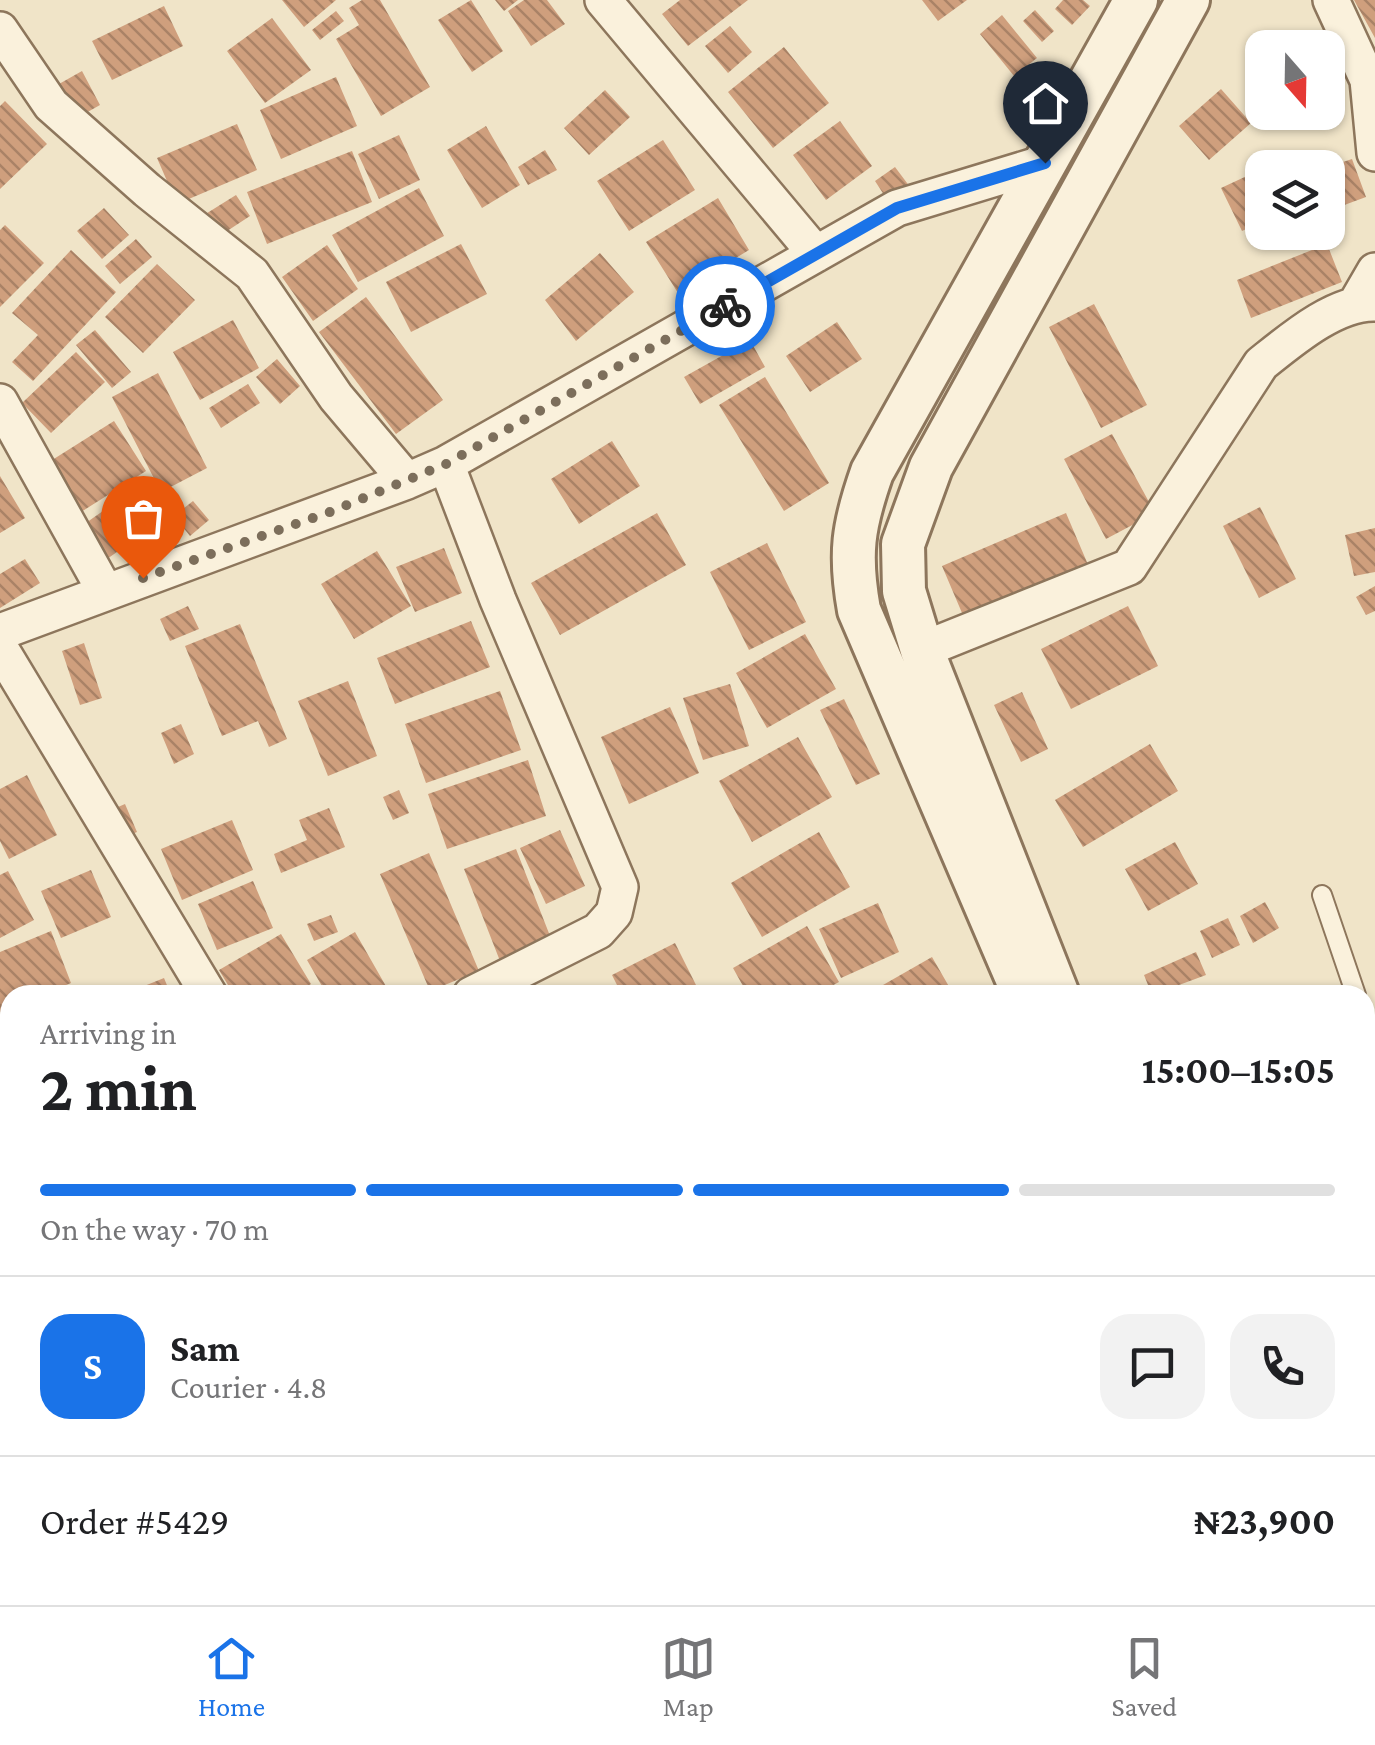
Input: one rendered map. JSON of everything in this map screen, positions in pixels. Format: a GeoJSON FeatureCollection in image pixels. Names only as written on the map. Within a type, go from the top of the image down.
{"type":"FeatureCollection","features":[{"type":"Feature","properties":{"kind":"street"},"geometry":{"type":"LineString","coordinates":[[602,0],[816,254]]}},
{"type":"Feature","properties":{"kind":"street"},"geometry":{"type":"LineString","coordinates":[[1020,985],[859,610],[850,562],[855,521],[872,472],[1136,0]]}},
{"type":"Feature","properties":{"kind":"street"},"geometry":{"type":"LineString","coordinates":[[1054,985],[922,650],[904,591],[903,544],[911,513],[932,467],[1188,0]]}},
{"type":"Feature","properties":{"kind":"street"},"geometry":{"type":"LineString","coordinates":[[1330,0],[1371,82],[1375,153]]}},
{"type":"Feature","properties":{"kind":"street"},"geometry":{"type":"LineString","coordinates":[[0,30],[51,104],[147,190],[252,274],[336,397],[407,481]]}},
{"type":"Feature","properties":{"kind":"street"},"geometry":{"type":"LineString","coordinates":[[0,632],[446,464],[897,208],[1045,163]]}},
{"type":"Feature","properties":{"kind":"street"},"geometry":{"type":"LineString","coordinates":[[922,650],[1129,567],[1262,364],[1290,341],[1366,302],[1375,271]]}},
{"type":"Feature","properties":{"kind":"street"},"geometry":{"type":"LineString","coordinates":[[0,402],[105,591]]}},
{"type":"Feature","properties":{"kind":"street"},"geometry":{"type":"LineString","coordinates":[[446,464],[498,600],[620,887],[614,913],[598,931],[491,985]]}},
{"type":"Feature","properties":{"kind":"street"},"geometry":{"type":"LineString","coordinates":[[0,648],[203,985]]}},
{"type":"Feature","properties":{"kind":"lane"},"geometry":{"type":"LineString","coordinates":[[1322,894],[1353,985]]}},
{"type":"Feature","properties":{"kind":"building"},"geometry":{"type":"Polygon","coordinates":[[[282,0],[336,0],[304,27],[282,0]]]}},
{"type":"Feature","properties":{"kind":"building"},"geometry":{"type":"Polygon","coordinates":[[[362,0],[380,0],[430,87],[381,116],[336,39],[359,25],[349,8],[362,0]]]}},
{"type":"Feature","properties":{"kind":"building"},"geometry":{"type":"Polygon","coordinates":[[[471,0],[503,51],[472,72],[438,20],[471,0]]]}},
{"type":"Feature","properties":{"kind":"building"},"geometry":{"type":"Polygon","coordinates":[[[495,0],[518,0],[504,11],[495,0]]]}},
{"type":"Feature","properties":{"kind":"building"},"geometry":{"type":"Polygon","coordinates":[[[524,0],[547,0],[565,24],[531,46],[508,11],[524,0]]]}},
{"type":"Feature","properties":{"kind":"building"},"geometry":{"type":"Polygon","coordinates":[[[680,0],[748,0],[688,46],[662,14],[680,0]]]}},
{"type":"Feature","properties":{"kind":"building"},"geometry":{"type":"Polygon","coordinates":[[[922,0],[967,0],[938,21],[922,0]]]}},
{"type":"Feature","properties":{"kind":"building"},"geometry":{"type":"Polygon","coordinates":[[[1063,0],[1083,0],[1090,6],[1072,25],[1055,9],[1063,0]]]}},
{"type":"Feature","properties":{"kind":"building"},"geometry":{"type":"Polygon","coordinates":[[[1354,0],[1375,0],[1375,38],[1354,0]]]}},
{"type":"Feature","properties":{"kind":"building"},"geometry":{"type":"Polygon","coordinates":[[[164,6],[183,46],[112,80],[92,41],[164,6]]]}},
{"type":"Feature","properties":{"kind":"building"},"geometry":{"type":"Polygon","coordinates":[[[1035,10],[1054,31],[1042,42],[1023,21],[1035,10]]]}},
{"type":"Feature","properties":{"kind":"building"},"geometry":{"type":"Polygon","coordinates":[[[336,11],[344,21],[320,40],[312,30],[336,11]]]}},
{"type":"Feature","properties":{"kind":"building"},"geometry":{"type":"Polygon","coordinates":[[[1002,15],[1037,58],[1014,76],[980,34],[1002,15]]]}},
{"type":"Feature","properties":{"kind":"building"},"geometry":{"type":"Polygon","coordinates":[[[272,18],[311,70],[265,103],[227,51],[272,18]]]}},
{"type":"Feature","properties":{"kind":"building"},"geometry":{"type":"Polygon","coordinates":[[[730,26],[752,52],[728,73],[705,46],[730,26]]]}},
{"type":"Feature","properties":{"kind":"building"},"geometry":{"type":"Polygon","coordinates":[[[784,47],[829,103],[773,148],[728,92],[784,47]]]}},
{"type":"Feature","properties":{"kind":"building"},"geometry":{"type":"Polygon","coordinates":[[[82,71],[100,105],[77,118],[59,84],[82,71]]]}},
{"type":"Feature","properties":{"kind":"building"},"geometry":{"type":"Polygon","coordinates":[[[336,77],[357,126],[281,159],[260,110],[336,77]]]}},
{"type":"Feature","properties":{"kind":"building"},"geometry":{"type":"Polygon","coordinates":[[[1221,89],[1245,116],[1245,128],[1209,160],[1179,126],[1221,89]]]}},
{"type":"Feature","properties":{"kind":"building"},"geometry":{"type":"Polygon","coordinates":[[[605,90],[630,117],[589,155],[564,128],[605,90]]]}},
{"type":"Feature","properties":{"kind":"building"},"geometry":{"type":"Polygon","coordinates":[[[5,101],[47,144],[0,189],[0,106],[5,101]]]}},
{"type":"Feature","properties":{"kind":"building"},"geometry":{"type":"Polygon","coordinates":[[[840,121],[872,166],[826,200],[793,155],[840,121]]]}},
{"type":"Feature","properties":{"kind":"building"},"geometry":{"type":"Polygon","coordinates":[[[237,124],[257,170],[177,204],[157,158],[237,124]]]}},
{"type":"Feature","properties":{"kind":"building"},"geometry":{"type":"Polygon","coordinates":[[[486,126],[520,185],[482,208],[447,150],[486,126]]]}},
{"type":"Feature","properties":{"kind":"building"},"geometry":{"type":"Polygon","coordinates":[[[399,135],[420,180],[379,199],[358,154],[399,135]]]}},
{"type":"Feature","properties":{"kind":"building"},"geometry":{"type":"Polygon","coordinates":[[[663,140],[695,190],[629,231],[597,181],[663,140]]]}},
{"type":"Feature","properties":{"kind":"building"},"geometry":{"type":"Polygon","coordinates":[[[545,150],[557,170],[528,185],[518,167],[545,150]]]}},
{"type":"Feature","properties":{"kind":"building"},"geometry":{"type":"Polygon","coordinates":[[[352,151],[372,202],[267,244],[247,192],[352,151]]]}},
{"type":"Feature","properties":{"kind":"building"},"geometry":{"type":"Polygon","coordinates":[[[1352,159],[1366,197],[1345,205],[1345,161],[1352,159]]]}},
{"type":"Feature","properties":{"kind":"building"},"geometry":{"type":"Polygon","coordinates":[[[895,167],[910,187],[888,201],[875,181],[895,167]]]}},
{"type":"Feature","properties":{"kind":"building"},"geometry":{"type":"Polygon","coordinates":[[[1245,177],[1245,230],[1242,231],[1221,188],[1245,177]]]}},
{"type":"Feature","properties":{"kind":"building"},"geometry":{"type":"Polygon","coordinates":[[[419,188],[444,236],[358,282],[332,235],[419,188]]]}},
{"type":"Feature","properties":{"kind":"building"},"geometry":{"type":"Polygon","coordinates":[[[236,195],[250,216],[218,237],[204,215],[236,195]]]}},
{"type":"Feature","properties":{"kind":"building"},"geometry":{"type":"Polygon","coordinates":[[[718,198],[749,250],[678,293],[646,242],[718,198]]]}},
{"type":"Feature","properties":{"kind":"building"},"geometry":{"type":"Polygon","coordinates":[[[104,208],[129,235],[102,259],[77,231],[104,208]]]}},
{"type":"Feature","properties":{"kind":"building"},"geometry":{"type":"Polygon","coordinates":[[[5,225],[44,263],[0,307],[0,230],[5,225]]]}},
{"type":"Feature","properties":{"kind":"building"},"geometry":{"type":"Polygon","coordinates":[[[136,239],[152,257],[120,284],[105,266],[136,239]]]}},
{"type":"Feature","properties":{"kind":"building"},"geometry":{"type":"Polygon","coordinates":[[[461,244],[487,294],[411,332],[386,282],[461,244]]]}},
{"type":"Feature","properties":{"kind":"building"},"geometry":{"type":"Polygon","coordinates":[[[327,245],[358,289],[313,321],[282,277],[327,245]]]}},
{"type":"Feature","properties":{"kind":"building"},"geometry":{"type":"Polygon","coordinates":[[[71,250],[116,292],[33,381],[12,362],[38,335],[12,313],[71,250]]]}},
{"type":"Feature","properties":{"kind":"building"},"geometry":{"type":"Polygon","coordinates":[[[1312,250],[1329,250],[1342,282],[1251,318],[1237,280],[1312,250]]]}},
{"type":"Feature","properties":{"kind":"building"},"geometry":{"type":"Polygon","coordinates":[[[600,253],[634,292],[576,341],[545,300],[600,253]]]}},
{"type":"Feature","properties":{"kind":"building"},"geometry":{"type":"Polygon","coordinates":[[[157,264],[195,300],[143,353],[105,317],[157,264]]]}},
{"type":"Feature","properties":{"kind":"building"},"geometry":{"type":"Polygon","coordinates":[[[366,297],[443,400],[396,434],[319,332],[366,297]]]}},
{"type":"Feature","properties":{"kind":"building"},"geometry":{"type":"Polygon","coordinates":[[[1094,304],[1147,405],[1101,428],[1049,327],[1094,304]]]}},
{"type":"Feature","properties":{"kind":"building"},"geometry":{"type":"Polygon","coordinates":[[[233,320],[259,368],[200,400],[173,352],[233,320]]]}},
{"type":"Feature","properties":{"kind":"building"},"geometry":{"type":"Polygon","coordinates":[[[837,322],[862,359],[810,392],[786,356],[837,322]]]}},
{"type":"Feature","properties":{"kind":"building"},"geometry":{"type":"Polygon","coordinates":[[[95,330],[131,372],[112,388],[76,345],[95,330]]]}},
{"type":"Feature","properties":{"kind":"building"},"geometry":{"type":"Polygon","coordinates":[[[750,340],[765,367],[700,404],[684,377],[750,340]]]}},
{"type":"Feature","properties":{"kind":"building"},"geometry":{"type":"Polygon","coordinates":[[[76,352],[105,382],[51,433],[22,403],[76,352]]]}},
{"type":"Feature","properties":{"kind":"building"},"geometry":{"type":"Polygon","coordinates":[[[277,359],[300,386],[280,404],[256,377],[277,359]]]}},
{"type":"Feature","properties":{"kind":"building"},"geometry":{"type":"Polygon","coordinates":[[[158,373],[207,468],[161,492],[112,397],[158,373]]]}},
{"type":"Feature","properties":{"kind":"building"},"geometry":{"type":"Polygon","coordinates":[[[765,377],[829,483],[784,511],[719,405],[765,377]]]}},
{"type":"Feature","properties":{"kind":"building"},"geometry":{"type":"Polygon","coordinates":[[[248,384],[260,403],[221,428],[209,408],[248,384]]]}},
{"type":"Feature","properties":{"kind":"building"},"geometry":{"type":"Polygon","coordinates":[[[114,421],[146,471],[81,512],[49,462],[114,421]]]}},
{"type":"Feature","properties":{"kind":"building"},"geometry":{"type":"Polygon","coordinates":[[[1112,434],[1155,513],[1106,539],[1064,459],[1112,434]]]}},
{"type":"Feature","properties":{"kind":"building"},"geometry":{"type":"Polygon","coordinates":[[[612,441],[640,486],[579,524],[551,479],[612,441]]]}},
{"type":"Feature","properties":{"kind":"building"},"geometry":{"type":"Polygon","coordinates":[[[0,476],[25,518],[0,533],[0,476]]]}},
{"type":"Feature","properties":{"kind":"building"},"geometry":{"type":"Polygon","coordinates":[[[140,485],[178,539],[148,559],[134,540],[107,559],[83,525],[140,485]]]}},
{"type":"Feature","properties":{"kind":"building"},"geometry":{"type":"Polygon","coordinates":[[[193,501],[209,520],[190,536],[174,516],[193,501]]]}},
{"type":"Feature","properties":{"kind":"building"},"geometry":{"type":"Polygon","coordinates":[[[1260,507],[1296,579],[1259,598],[1223,526],[1260,507]]]}},
{"type":"Feature","properties":{"kind":"building"},"geometry":{"type":"Polygon","coordinates":[[[657,513],[686,565],[560,635],[531,583],[657,513]]]}},
{"type":"Feature","properties":{"kind":"building"},"geometry":{"type":"Polygon","coordinates":[[[1066,513],[1089,567],[965,620],[942,566],[1066,513]]]}},
{"type":"Feature","properties":{"kind":"building"},"geometry":{"type":"Polygon","coordinates":[[[1375,528],[1375,572],[1354,576],[1345,535],[1375,528]]]}},
{"type":"Feature","properties":{"kind":"building"},"geometry":{"type":"Polygon","coordinates":[[[767,543],[806,622],[749,650],[710,572],[767,543]]]}},
{"type":"Feature","properties":{"kind":"building"},"geometry":{"type":"Polygon","coordinates":[[[444,548],[462,593],[415,612],[396,567],[444,548]]]}},
{"type":"Feature","properties":{"kind":"building"},"geometry":{"type":"Polygon","coordinates":[[[377,551],[411,606],[354,639],[321,584],[377,551]]]}},
{"type":"Feature","properties":{"kind":"building"},"geometry":{"type":"Polygon","coordinates":[[[25,559],[40,583],[0,608],[0,574],[25,559]]]}},
{"type":"Feature","properties":{"kind":"building"},"geometry":{"type":"Polygon","coordinates":[[[1375,586],[1375,611],[1366,615],[1356,597],[1375,586]]]}},
{"type":"Feature","properties":{"kind":"building"},"geometry":{"type":"Polygon","coordinates":[[[188,606],[199,629],[170,641],[160,619],[188,606]]]}},
{"type":"Feature","properties":{"kind":"building"},"geometry":{"type":"Polygon","coordinates":[[[1128,606],[1158,666],[1071,709],[1041,649],[1128,606]]]}},
{"type":"Feature","properties":{"kind":"building"},"geometry":{"type":"Polygon","coordinates":[[[471,621],[490,667],[395,704],[377,658],[471,621]]]}},
{"type":"Feature","properties":{"kind":"building"},"geometry":{"type":"Polygon","coordinates":[[[240,624],[287,739],[269,747],[258,721],[222,736],[185,646],[240,624]]]}},
{"type":"Feature","properties":{"kind":"building"},"geometry":{"type":"Polygon","coordinates":[[[805,634],[836,689],[767,728],[736,673],[805,634]]]}},
{"type":"Feature","properties":{"kind":"building"},"geometry":{"type":"Polygon","coordinates":[[[84,643],[102,698],[80,705],[62,651],[84,643]]]}},
{"type":"Feature","properties":{"kind":"building"},"geometry":{"type":"Polygon","coordinates":[[[348,681],[377,756],[328,776],[298,701],[348,681]]]}},
{"type":"Feature","properties":{"kind":"building"},"geometry":{"type":"Polygon","coordinates":[[[730,684],[749,746],[703,760],[683,698],[730,684]]]}},
{"type":"Feature","properties":{"kind":"building"},"geometry":{"type":"Polygon","coordinates":[[[500,691],[521,750],[426,783],[405,724],[500,691]]]}},
{"type":"Feature","properties":{"kind":"building"},"geometry":{"type":"Polygon","coordinates":[[[1022,692],[1048,749],[1021,762],[994,705],[1022,692]]]}},
{"type":"Feature","properties":{"kind":"building"},"geometry":{"type":"Polygon","coordinates":[[[844,699],[880,774],[856,785],[820,710],[844,699]]]}},
{"type":"Feature","properties":{"kind":"building"},"geometry":{"type":"Polygon","coordinates":[[[670,707],[699,773],[629,804],[601,737],[670,707]]]}},
{"type":"Feature","properties":{"kind":"building"},"geometry":{"type":"Polygon","coordinates":[[[181,724],[194,754],[174,764],[161,733],[181,724]]]}},
{"type":"Feature","properties":{"kind":"building"},"geometry":{"type":"Polygon","coordinates":[[[798,737],[832,797],[752,842],[719,781],[798,737]]]}},
{"type":"Feature","properties":{"kind":"building"},"geometry":{"type":"Polygon","coordinates":[[[1150,744],[1178,791],[1083,847],[1055,800],[1150,744]]]}},
{"type":"Feature","properties":{"kind":"building"},"geometry":{"type":"Polygon","coordinates":[[[528,760],[546,816],[447,849],[428,794],[528,760]]]}},
{"type":"Feature","properties":{"kind":"building"},"geometry":{"type":"Polygon","coordinates":[[[27,775],[57,835],[9,859],[0,841],[0,789],[27,775]]]}},
{"type":"Feature","properties":{"kind":"building"},"geometry":{"type":"Polygon","coordinates":[[[399,790],[409,813],[393,820],[383,797],[399,790]]]}},
{"type":"Feature","properties":{"kind":"building"},"geometry":{"type":"Polygon","coordinates":[[[125,804],[137,832],[118,840],[104,813],[125,804]]]}},
{"type":"Feature","properties":{"kind":"building"},"geometry":{"type":"Polygon","coordinates":[[[329,808],[345,847],[281,873],[274,854],[307,840],[299,820],[329,808]]]}},
{"type":"Feature","properties":{"kind":"building"},"geometry":{"type":"Polygon","coordinates":[[[232,820],[253,870],[182,900],[161,849],[232,820]]]}},
{"type":"Feature","properties":{"kind":"building"},"geometry":{"type":"Polygon","coordinates":[[[560,830],[585,886],[546,904],[520,848],[560,830]]]}},
{"type":"Feature","properties":{"kind":"building"},"geometry":{"type":"Polygon","coordinates":[[[819,832],[850,887],[762,937],[731,883],[819,832]]]}},
{"type":"Feature","properties":{"kind":"building"},"geometry":{"type":"Polygon","coordinates":[[[1175,842],[1198,884],[1148,911],[1125,869],[1175,842]]]}},
{"type":"Feature","properties":{"kind":"building"},"geometry":{"type":"Polygon","coordinates":[[[516,849],[552,941],[500,961],[464,869],[516,849]]]}},
{"type":"Feature","properties":{"kind":"building"},"geometry":{"type":"Polygon","coordinates":[[[429,853],[479,971],[445,985],[427,985],[380,874],[429,853]]]}},
{"type":"Feature","properties":{"kind":"building"},"geometry":{"type":"Polygon","coordinates":[[[91,870],[111,917],[61,938],[41,891],[91,870]]]}},
{"type":"Feature","properties":{"kind":"building"},"geometry":{"type":"Polygon","coordinates":[[[8,871],[34,920],[0,938],[0,875],[8,871]]]}},
{"type":"Feature","properties":{"kind":"building"},"geometry":{"type":"Polygon","coordinates":[[[253,881],[273,928],[217,950],[198,904],[253,881]]]}},
{"type":"Feature","properties":{"kind":"building"},"geometry":{"type":"Polygon","coordinates":[[[1265,902],[1279,928],[1253,943],[1240,916],[1265,902]]]}},
{"type":"Feature","properties":{"kind":"building"},"geometry":{"type":"Polygon","coordinates":[[[878,903],[899,952],[841,978],[819,929],[878,903]]]}},
{"type":"Feature","properties":{"kind":"building"},"geometry":{"type":"Polygon","coordinates":[[[331,915],[338,932],[314,941],[307,924],[331,915]]]}},
{"type":"Feature","properties":{"kind":"building"},"geometry":{"type":"Polygon","coordinates":[[[1228,918],[1240,945],[1212,958],[1200,931],[1228,918]]]}},
{"type":"Feature","properties":{"kind":"building"},"geometry":{"type":"Polygon","coordinates":[[[807,926],[839,982],[742,985],[733,968],[807,926]]]}},
{"type":"Feature","properties":{"kind":"building"},"geometry":{"type":"Polygon","coordinates":[[[51,931],[71,983],[0,985],[0,952],[51,931]]]}},
{"type":"Feature","properties":{"kind":"building"},"geometry":{"type":"Polygon","coordinates":[[[355,932],[385,985],[321,985],[307,960],[355,932]]]}},
{"type":"Feature","properties":{"kind":"building"},"geometry":{"type":"Polygon","coordinates":[[[281,934],[311,984],[228,985],[219,970],[281,934]]]}},
{"type":"Feature","properties":{"kind":"building"},"geometry":{"type":"Polygon","coordinates":[[[675,943],[696,985],[617,985],[612,975],[675,943]]]}},
{"type":"Feature","properties":{"kind":"building"},"geometry":{"type":"Polygon","coordinates":[[[1196,952],[1206,975],[1179,985],[1148,985],[1144,975],[1196,952]]]}},
{"type":"Feature","properties":{"kind":"building"},"geometry":{"type":"Polygon","coordinates":[[[932,957],[948,985],[883,985],[932,957]]]}},
{"type":"Feature","properties":{"kind":"building"},"geometry":{"type":"Polygon","coordinates":[[[164,978],[167,985],[147,985],[164,978]]]}},
{"type":"Feature","properties":{"kind":"way so far"},"geometry":{"type":"LineString","coordinates":[[143,578],[330,512],[446,464],[725,306]]}},
{"type":"Feature","properties":{"kind":"route"},"geometry":{"type":"LineString","coordinates":[[725,306],[897,208],[1045,163]]}}]}
